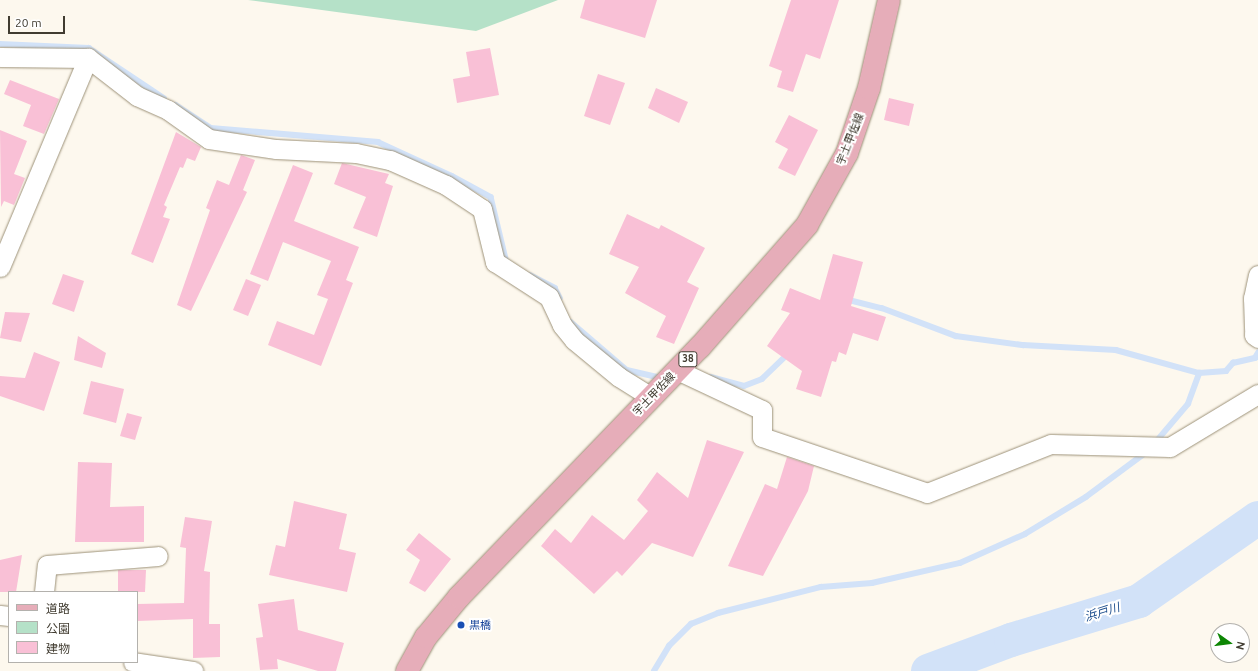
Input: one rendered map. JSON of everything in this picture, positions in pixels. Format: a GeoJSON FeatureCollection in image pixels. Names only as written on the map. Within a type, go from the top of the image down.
{"type":"FeatureCollection","features":[{"type":"Feature","properties":{"kind":"main road","name":"宇土甲佐線"},"geometry":{"type":"LineString","coordinates":[[407,671],[426,637],[459,597],[677,370],[807,225],[847,153],[869,88],[889,0]]}},
{"type":"Feature","properties":{"kind":"street"},"geometry":{"type":"LineString","coordinates":[[0,57],[88,58],[137,96],[168,110],[209,139],[276,149],[356,152],[390,160],[446,185],[482,209],[495,262],[549,297],[562,326],[574,340],[619,377],[651,397]]}},
{"type":"Feature","properties":{"kind":"street"},"geometry":{"type":"LineString","coordinates":[[0,267],[88,58]]}},
{"type":"Feature","properties":{"kind":"street"},"geometry":{"type":"LineString","coordinates":[[1258,275],[1253,298],[1254,335],[1258,338]]}},
{"type":"Feature","properties":{"kind":"street"},"geometry":{"type":"LineString","coordinates":[[677,370],[762,410],[762,437],[927,493],[1051,444],[1170,447],[1258,394]]}},
{"type":"Feature","properties":{"kind":"street"},"geometry":{"type":"LineString","coordinates":[[44,591],[47,564],[158,556]]}},
{"type":"Feature","properties":{"kind":"street"},"geometry":{"type":"LineString","coordinates":[[138,663],[193,671]]}},
{"type":"Feature","properties":{"kind":"green space"},"geometry":{"type":"Polygon","coordinates":[[[248,0],[558,0],[476,31],[248,0]]]}},
{"type":"Feature","properties":{"kind":"building"},"geometry":{"type":"Polygon","coordinates":[[[585,0],[657,0],[645,38],[580,18],[585,0]]]}},
{"type":"Feature","properties":{"kind":"building"},"geometry":{"type":"Polygon","coordinates":[[[791,0],[839,0],[820,59],[806,54],[793,92],[777,87],[782,71],[769,66],[791,0]]]}},
{"type":"Feature","properties":{"kind":"building"},"geometry":{"type":"Polygon","coordinates":[[[490,48],[499,95],[457,103],[453,79],[470,76],[466,52],[490,48]]]}},
{"type":"Feature","properties":{"kind":"building"},"geometry":{"type":"Polygon","coordinates":[[[598,74],[625,83],[610,125],[584,116],[598,74]]]}},
{"type":"Feature","properties":{"kind":"building"},"geometry":{"type":"Polygon","coordinates":[[[10,80],[59,99],[44,134],[23,126],[31,105],[4,94],[10,80]]]}},
{"type":"Feature","properties":{"kind":"building"},"geometry":{"type":"Polygon","coordinates":[[[656,88],[688,102],[679,123],[648,108],[656,88]]]}},
{"type":"Feature","properties":{"kind":"building"},"geometry":{"type":"Polygon","coordinates":[[[889,98],[914,104],[909,126],[884,120],[889,98]]]}},
{"type":"Feature","properties":{"kind":"building"},"geometry":{"type":"Polygon","coordinates":[[[789,115],[818,130],[795,176],[778,168],[788,149],[775,142],[789,115]]]}},
{"type":"Feature","properties":{"kind":"building"},"geometry":{"type":"Polygon","coordinates":[[[0,130],[27,141],[14,174],[25,178],[14,205],[4,201],[1,207],[0,130]]]}},
{"type":"Feature","properties":{"kind":"building"},"geometry":{"type":"Polygon","coordinates":[[[176,132],[201,147],[195,161],[187,158],[183,168],[180,167],[164,205],[167,207],[163,217],[170,219],[153,263],[131,254],[176,132]]]}},
{"type":"Feature","properties":{"kind":"building"},"geometry":{"type":"Polygon","coordinates":[[[241,155],[255,160],[243,190],[247,192],[191,311],[177,305],[210,210],[206,208],[217,180],[229,185],[241,155]]]}},
{"type":"Feature","properties":{"kind":"building"},"geometry":{"type":"Polygon","coordinates":[[[342,163],[389,174],[385,183],[393,186],[377,237],[353,228],[366,197],[334,184],[342,163]]]}},
{"type":"Feature","properties":{"kind":"building"},"geometry":{"type":"Polygon","coordinates":[[[293,165],[313,173],[294,221],[359,247],[346,280],[353,283],[321,366],[268,345],[277,321],[314,335],[328,299],[317,295],[331,261],[283,242],[268,281],[250,274],[293,165]]]}},
{"type":"Feature","properties":{"kind":"building"},"geometry":{"type":"Polygon","coordinates":[[[627,214],[659,229],[661,225],[705,248],[687,282],[699,288],[674,344],[656,337],[666,316],[625,293],[639,267],[609,254],[627,214]]]}},
{"type":"Feature","properties":{"kind":"building"},"geometry":{"type":"Polygon","coordinates":[[[833,254],[863,262],[851,306],[886,317],[878,341],[853,333],[846,355],[839,352],[836,362],[832,361],[821,397],[796,389],[802,371],[767,346],[790,313],[781,310],[790,288],[820,300],[833,254]]]}},
{"type":"Feature","properties":{"kind":"building"},"geometry":{"type":"Polygon","coordinates":[[[63,274],[84,281],[74,312],[52,304],[63,274]]]}},
{"type":"Feature","properties":{"kind":"building"},"geometry":{"type":"Polygon","coordinates":[[[246,279],[261,285],[248,316],[233,310],[246,279]]]}},
{"type":"Feature","properties":{"kind":"building"},"geometry":{"type":"Polygon","coordinates":[[[5,312],[30,313],[21,342],[0,338],[5,312]]]}},
{"type":"Feature","properties":{"kind":"building"},"geometry":{"type":"Polygon","coordinates":[[[78,336],[106,353],[102,368],[74,360],[78,336]]]}},
{"type":"Feature","properties":{"kind":"building"},"geometry":{"type":"Polygon","coordinates":[[[34,352],[60,362],[44,411],[0,396],[0,376],[25,378],[34,352]]]}},
{"type":"Feature","properties":{"kind":"building"},"geometry":{"type":"Polygon","coordinates":[[[91,381],[124,389],[116,423],[83,414],[91,381]]]}},
{"type":"Feature","properties":{"kind":"building"},"geometry":{"type":"Polygon","coordinates":[[[127,413],[142,417],[135,440],[120,436],[127,413]]]}},
{"type":"Feature","properties":{"kind":"building"},"geometry":{"type":"Polygon","coordinates":[[[707,440],[744,452],[693,557],[652,543],[622,576],[617,571],[594,594],[541,546],[555,529],[571,543],[592,515],[624,540],[648,511],[637,500],[657,472],[688,498],[707,440]]]}},
{"type":"Feature","properties":{"kind":"building"},"geometry":{"type":"Polygon","coordinates":[[[787,457],[814,466],[808,491],[763,576],[728,566],[765,484],[777,489],[787,457]]]}},
{"type":"Feature","properties":{"kind":"building"},"geometry":{"type":"Polygon","coordinates":[[[78,462],[112,463],[110,507],[144,506],[144,542],[75,542],[78,462]]]}},
{"type":"Feature","properties":{"kind":"building"},"geometry":{"type":"Polygon","coordinates":[[[294,501],[347,514],[339,549],[356,553],[347,592],[269,575],[276,545],[285,547],[294,501]]]}},
{"type":"Feature","properties":{"kind":"building"},"geometry":{"type":"Polygon","coordinates":[[[185,517],[212,521],[204,571],[210,572],[209,624],[220,624],[220,657],[193,658],[193,619],[138,621],[138,604],[184,603],[186,548],[180,547],[185,517]]]}},
{"type":"Feature","properties":{"kind":"building"},"geometry":{"type":"Polygon","coordinates":[[[419,533],[451,559],[425,592],[409,583],[420,560],[406,550],[419,533]]]}},
{"type":"Feature","properties":{"kind":"building"},"geometry":{"type":"Polygon","coordinates":[[[22,555],[16,591],[0,592],[0,560],[22,555]]]}},
{"type":"Feature","properties":{"kind":"building"},"geometry":{"type":"Polygon","coordinates":[[[118,570],[146,570],[145,592],[118,591],[118,570]]]}},
{"type":"Feature","properties":{"kind":"building"},"geometry":{"type":"Polygon","coordinates":[[[294,599],[298,630],[344,643],[336,671],[318,671],[277,659],[278,669],[260,670],[256,638],[263,637],[258,604],[294,599]]]}},
{"type":"Feature","properties":{"kind":"waterway"},"geometry":{"type":"LineString","coordinates":[[0,44],[89,48],[164,98]]}},
{"type":"Feature","properties":{"kind":"waterway"},"geometry":{"type":"LineString","coordinates":[[176,105],[211,128],[378,142],[452,176],[491,197],[507,263]]}},
{"type":"Feature","properties":{"kind":"waterway"},"geometry":{"type":"LineString","coordinates":[[530,275],[555,288],[560,298]]}},
{"type":"Feature","properties":{"kind":"waterway"},"geometry":{"type":"LineString","coordinates":[[845,299],[882,308],[956,336],[1023,345],[1116,350],[1199,373],[1226,371],[1233,363],[1255,358],[1258,353]]}},
{"type":"Feature","properties":{"kind":"waterway"},"geometry":{"type":"LineString","coordinates":[[571,322],[627,370],[661,378]]}},
{"type":"Feature","properties":{"kind":"waterway"},"geometry":{"type":"LineString","coordinates":[[711,377],[744,386],[762,379],[788,354]]}},
{"type":"Feature","properties":{"kind":"waterway"},"geometry":{"type":"LineString","coordinates":[[1155,443],[1188,404],[1199,373]]}},
{"type":"Feature","properties":{"kind":"waterway"},"geometry":{"type":"LineString","coordinates":[[654,671],[669,646],[691,624],[718,613],[821,587],[872,583],[960,563],[1025,534],[1086,497],[1148,451]]}},
{"type":"Feature","properties":{"kind":"waterway","name":"浜戸川"},"geometry":{"type":"LineString","coordinates":[[928,671],[1011,640],[1139,601],[1258,518]]}},
{"type":"Feature","properties":{"kind":"place","name":"黒橋"},"geometry":{"type":"Point","coordinates":[461,625]}}]}
